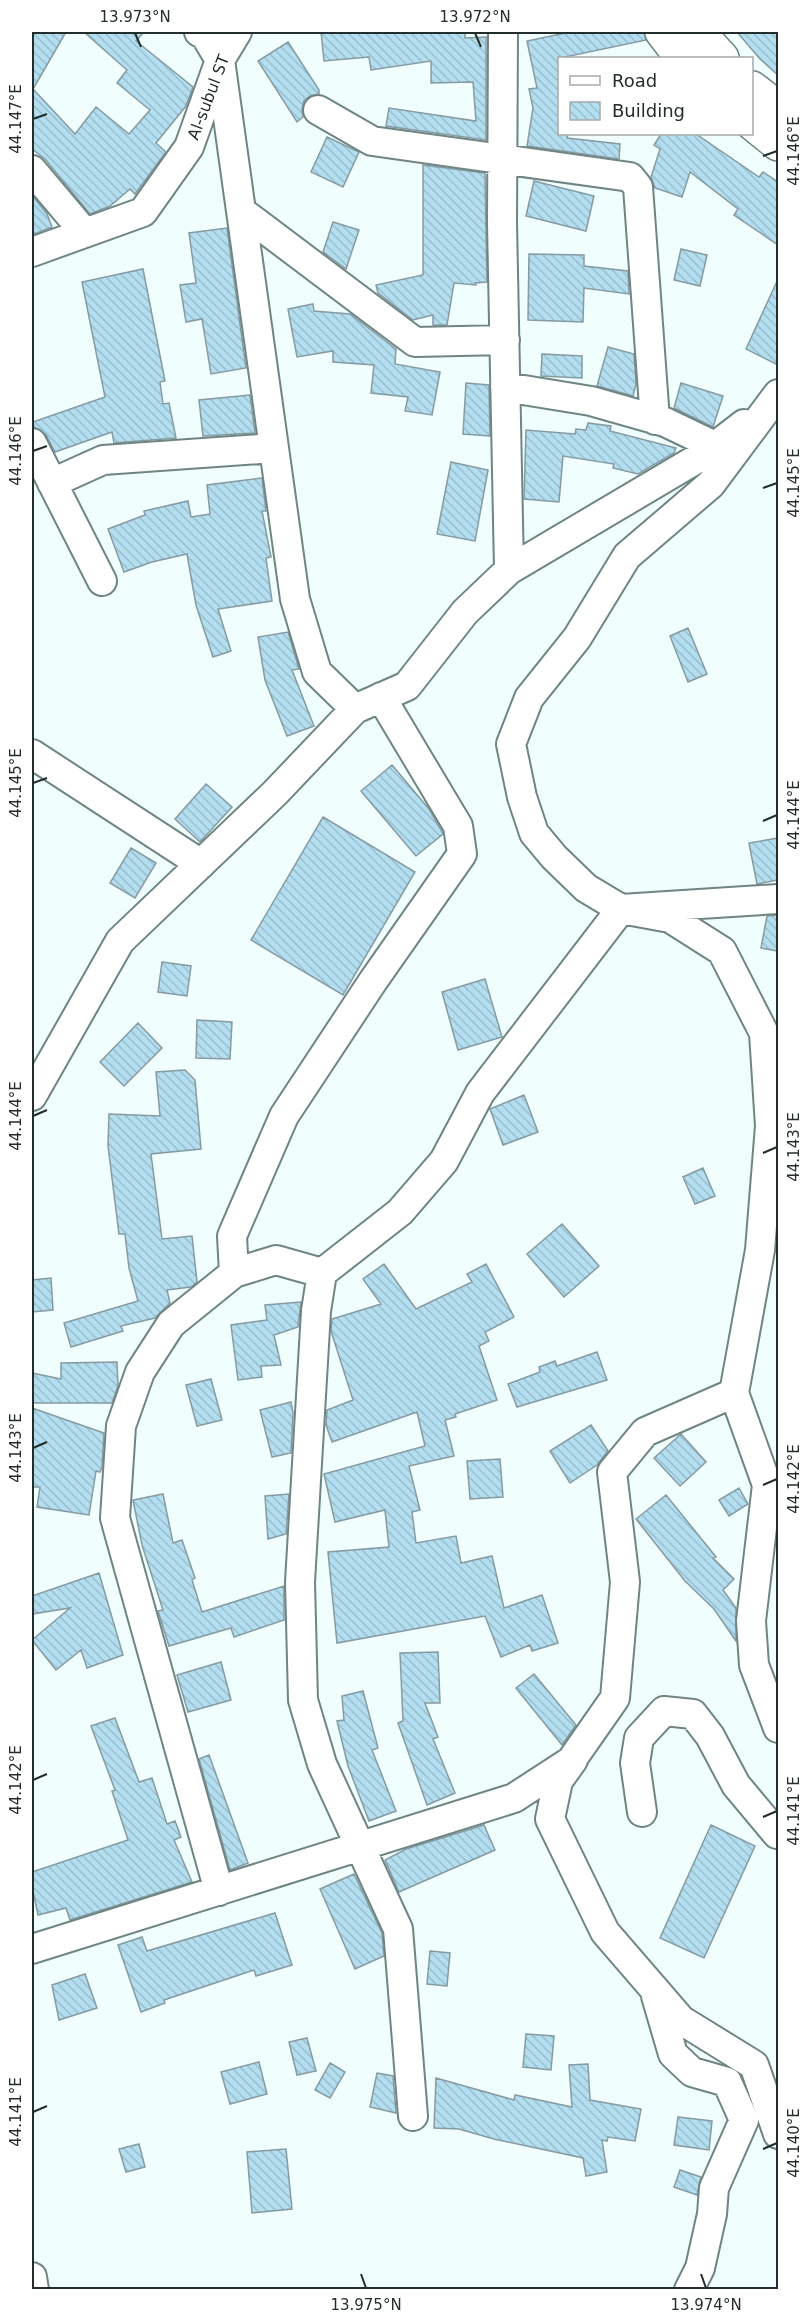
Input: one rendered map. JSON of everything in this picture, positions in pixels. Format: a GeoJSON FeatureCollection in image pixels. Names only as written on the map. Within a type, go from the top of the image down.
{"type":"FeatureCollection","features":[{"type":"Feature","properties":{"kind":"main road"},"geometry":{"type":"LineString","coordinates":[[662,32],[681,57]]}},
{"type":"Feature","properties":{"kind":"main road"},"geometry":{"type":"LineString","coordinates":[[698,32],[721,57]]}},
{"type":"Feature","properties":{"kind":"main road"},"geometry":{"type":"LineString","coordinates":[[753,89],[778,108]]}},
{"type":"Feature","properties":{"kind":"main road"},"geometry":{"type":"LineString","coordinates":[[753,124],[778,144]]}},
{"type":"Feature","properties":{"kind":"street"},"geometry":{"type":"LineString","coordinates":[[199,32],[205,35],[220,60],[295,599],[317,672],[355,709]]}},
{"type":"Feature","properties":{"kind":"street","name":"Al-subul ST"},"geometry":{"type":"LineString","coordinates":[[32,252],[142,212],[189,147],[220,60],[237,32]]}},
{"type":"Feature","properties":{"kind":"street"},"geometry":{"type":"LineString","coordinates":[[502,32],[509,570]]}},
{"type":"Feature","properties":{"kind":"street"},"geometry":{"type":"LineString","coordinates":[[318,110],[372,141],[630,177],[635,181],[638,187],[656,420]]}},
{"type":"Feature","properties":{"kind":"street"},"geometry":{"type":"LineString","coordinates":[[32,170],[85,233]]}},
{"type":"Feature","properties":{"kind":"street"},"geometry":{"type":"LineString","coordinates":[[241,211],[415,342],[505,340]]}},
{"type":"Feature","properties":{"kind":"street"},"geometry":{"type":"LineString","coordinates":[[505,387],[591,401],[656,420],[715,446]]}},
{"type":"Feature","properties":{"kind":"street"},"geometry":{"type":"LineString","coordinates":[[32,1096],[120,941],[275,793],[355,709],[408,686],[465,612],[509,570],[715,446],[776,397]]}},
{"type":"Feature","properties":{"kind":"street"},"geometry":{"type":"LineString","coordinates":[[776,397],[711,484],[627,556],[577,638],[529,698],[510,744],[522,797],[534,833],[586,888],[621,909],[670,918],[722,951],[764,1033],[770,1126],[761,1228],[734,1394],[773,1493],[751,1631],[754,1665],[778,1728]]}},
{"type":"Feature","properties":{"kind":"street"},"geometry":{"type":"LineString","coordinates":[[32,443],[102,581]]}},
{"type":"Feature","properties":{"kind":"street"},"geometry":{"type":"LineString","coordinates":[[52,483],[103,460],[274,448]]}},
{"type":"Feature","properties":{"kind":"street"},"geometry":{"type":"LineString","coordinates":[[234,1273],[232,1236],[284,1116],[373,981],[462,854],[458,826],[381,698]]}},
{"type":"Feature","properties":{"kind":"street"},"geometry":{"type":"LineString","coordinates":[[32,754],[201,864]]}},
{"type":"Feature","properties":{"kind":"street"},"geometry":{"type":"LineString","coordinates":[[414,2116],[398,1929],[322,1764],[303,1700],[300,1582],[316,1311],[322,1273],[400,1212],[444,1161],[480,1093],[621,909],[778,899]]}},
{"type":"Feature","properties":{"kind":"street"},"geometry":{"type":"LineString","coordinates":[[219,1890],[115,1518],[121,1426],[140,1371],[171,1324],[234,1273],[276,1260],[322,1273]]}},
{"type":"Feature","properties":{"kind":"street"},"geometry":{"type":"LineString","coordinates":[[734,1394],[645,1432],[612,1472],[625,1582],[615,1698],[558,1781],[550,1819],[605,1932],[681,2020],[754,2065],[778,2134]]}},
{"type":"Feature","properties":{"kind":"street"},"geometry":{"type":"LineString","coordinates":[[32,1949],[513,1798],[571,1761],[615,1698]]}},
{"type":"Feature","properties":{"kind":"street"},"geometry":{"type":"LineString","coordinates":[[642,1812],[635,1763],[639,1738],[664,1711],[693,1714],[710,1736],[736,1785],[778,1835]]}},
{"type":"Feature","properties":{"kind":"street"},"geometry":{"type":"LineString","coordinates":[[654,1988],[673,2054],[692,2072],[727,2082],[744,2120],[714,2188],[712,2214],[700,2268],[689,2289]]}},
{"type":"Feature","properties":{"kind":"street"},"geometry":{"type":"LineString","coordinates":[[32,2277],[34,2289]]}},
{"type":"Feature","properties":{"kind":"building"},"geometry":{"type":"Polygon","coordinates":[[[32,32],[66,32],[33,89],[75,134],[96,107],[129,134],[150,110],[117,83],[127,70],[84,32],[144,32],[136,41],[193,87],[186,106],[156,143],[166,152],[135,194],[130,189],[110,206],[90,214],[45,159],[32,149],[32,32]]]}},
{"type":"Feature","properties":{"kind":"building"},"geometry":{"type":"Polygon","coordinates":[[[321,32],[465,32],[465,38],[486,37],[486,140],[386,126],[389,108],[476,121],[473,82],[431,83],[431,61],[371,70],[369,57],[324,61],[321,32]]]}},
{"type":"Feature","properties":{"kind":"building"},"geometry":{"type":"Polygon","coordinates":[[[570,32],[644,32],[646,40],[558,57],[558,135],[620,144],[619,159],[527,146],[533,108],[529,89],[537,88],[527,41],[570,32]]]}},
{"type":"Feature","properties":{"kind":"building"},"geometry":{"type":"Polygon","coordinates":[[[737,32],[778,32],[778,75],[760,59],[737,32]]]}},
{"type":"Feature","properties":{"kind":"building"},"geometry":{"type":"Polygon","coordinates":[[[288,42],[319,90],[319,94],[310,96],[304,101],[303,117],[297,122],[258,61],[288,42]]]}},
{"type":"Feature","properties":{"kind":"building"},"geometry":{"type":"Polygon","coordinates":[[[660,135],[697,135],[759,177],[763,172],[778,182],[778,245],[734,215],[738,209],[690,172],[682,197],[655,188],[651,177],[660,149],[654,145],[660,135]]]}},
{"type":"Feature","properties":{"kind":"building"},"geometry":{"type":"Polygon","coordinates":[[[327,137],[359,152],[343,187],[311,172],[327,137]]]}},
{"type":"Feature","properties":{"kind":"building"},"geometry":{"type":"Polygon","coordinates":[[[423,165],[485,173],[487,282],[475,283],[476,285],[454,283],[447,325],[433,325],[433,315],[413,320],[378,293],[376,285],[423,275],[423,165]]]}},
{"type":"Feature","properties":{"kind":"building"},"geometry":{"type":"Polygon","coordinates":[[[534,181],[594,196],[586,231],[526,216],[534,181]]]}},
{"type":"Feature","properties":{"kind":"building"},"geometry":{"type":"Polygon","coordinates":[[[32,195],[47,214],[52,227],[32,235],[32,195]]]}},
{"type":"Feature","properties":{"kind":"building"},"geometry":{"type":"Polygon","coordinates":[[[333,222],[359,230],[346,269],[323,252],[333,222]]]}},
{"type":"Feature","properties":{"kind":"building"},"geometry":{"type":"Polygon","coordinates":[[[227,228],[246,368],[211,374],[202,319],[186,322],[180,285],[196,283],[189,233],[227,228]]]}},
{"type":"Feature","properties":{"kind":"building"},"geometry":{"type":"Polygon","coordinates":[[[681,249],[707,255],[700,286],[674,280],[681,249]]]}},
{"type":"Feature","properties":{"kind":"building"},"geometry":{"type":"Polygon","coordinates":[[[529,254],[584,255],[584,266],[628,271],[629,294],[584,288],[583,322],[528,320],[529,254]]]}},
{"type":"Feature","properties":{"kind":"building"},"geometry":{"type":"Polygon","coordinates":[[[143,269],[165,381],[160,382],[163,404],[169,403],[176,438],[114,443],[112,432],[55,452],[46,435],[34,427],[33,422],[105,397],[82,282],[143,269]]]}},
{"type":"Feature","properties":{"kind":"building"},"geometry":{"type":"Polygon","coordinates":[[[778,279],[778,365],[746,349],[778,279]]]}},
{"type":"Feature","properties":{"kind":"building"},"geometry":{"type":"Polygon","coordinates":[[[313,304],[314,311],[350,314],[396,349],[395,364],[440,372],[432,415],[405,411],[408,397],[371,393],[374,365],[333,362],[333,351],[297,357],[288,309],[313,304]]]}},
{"type":"Feature","properties":{"kind":"building"},"geometry":{"type":"Polygon","coordinates":[[[608,347],[634,354],[636,384],[633,396],[597,386],[608,347]]]}},
{"type":"Feature","properties":{"kind":"building"},"geometry":{"type":"Polygon","coordinates":[[[542,354],[582,356],[582,378],[541,376],[542,354]]]}},
{"type":"Feature","properties":{"kind":"building"},"geometry":{"type":"Polygon","coordinates":[[[466,383],[489,385],[490,436],[463,434],[466,383]]]}},
{"type":"Feature","properties":{"kind":"building"},"geometry":{"type":"Polygon","coordinates":[[[681,383],[723,396],[713,427],[674,408],[681,383]]]}},
{"type":"Feature","properties":{"kind":"building"},"geometry":{"type":"Polygon","coordinates":[[[250,395],[255,433],[203,436],[199,400],[250,395]]]}},
{"type":"Feature","properties":{"kind":"building"},"geometry":{"type":"Polygon","coordinates":[[[588,423],[611,426],[610,431],[676,448],[674,453],[638,474],[613,468],[614,464],[563,456],[559,502],[524,499],[526,430],[575,434],[576,429],[586,430],[588,423]]]}},
{"type":"Feature","properties":{"kind":"building"},"geometry":{"type":"Polygon","coordinates":[[[451,462],[488,470],[475,541],[437,534],[451,462]]]}},
{"type":"Feature","properties":{"kind":"building"},"geometry":{"type":"Polygon","coordinates":[[[262,478],[266,511],[262,511],[271,557],[266,558],[272,601],[218,609],[231,651],[213,657],[196,605],[187,554],[152,562],[124,572],[108,529],[145,515],[144,511],[188,501],[191,517],[210,514],[207,485],[262,478]]]}},
{"type":"Feature","properties":{"kind":"building"},"geometry":{"type":"Polygon","coordinates":[[[688,628],[707,674],[688,682],[670,636],[688,628]]]}},
{"type":"Feature","properties":{"kind":"building"},"geometry":{"type":"Polygon","coordinates":[[[288,632],[299,669],[292,670],[314,726],[287,736],[265,680],[258,637],[288,632]]]}},
{"type":"Feature","properties":{"kind":"building"},"geometry":{"type":"Polygon","coordinates":[[[392,765],[429,809],[443,834],[416,856],[361,791],[392,765]]]}},
{"type":"Feature","properties":{"kind":"building"},"geometry":{"type":"Polygon","coordinates":[[[206,784],[232,807],[200,842],[175,819],[206,784]]]}},
{"type":"Feature","properties":{"kind":"building"},"geometry":{"type":"Polygon","coordinates":[[[323,817],[415,872],[343,995],[251,940],[323,817]]]}},
{"type":"Feature","properties":{"kind":"building"},"geometry":{"type":"Polygon","coordinates":[[[778,838],[778,880],[757,884],[749,843],[778,838]]]}},
{"type":"Feature","properties":{"kind":"building"},"geometry":{"type":"Polygon","coordinates":[[[131,848],[156,863],[135,898],[110,883],[131,848]]]}},
{"type":"Feature","properties":{"kind":"building"},"geometry":{"type":"Polygon","coordinates":[[[778,915],[778,951],[761,948],[767,916],[778,915]]]}},
{"type":"Feature","properties":{"kind":"building"},"geometry":{"type":"Polygon","coordinates":[[[162,962],[191,966],[187,996],[158,992],[162,962]]]}},
{"type":"Feature","properties":{"kind":"building"},"geometry":{"type":"Polygon","coordinates":[[[485,979],[502,1037],[458,1050],[442,992],[485,979]]]}},
{"type":"Feature","properties":{"kind":"building"},"geometry":{"type":"Polygon","coordinates":[[[197,1020],[232,1022],[230,1059],[196,1058],[197,1020]]]}},
{"type":"Feature","properties":{"kind":"building"},"geometry":{"type":"Polygon","coordinates":[[[138,1023],[162,1048],[124,1086],[100,1062],[138,1023]]]}},
{"type":"Feature","properties":{"kind":"building"},"geometry":{"type":"Polygon","coordinates":[[[185,1070],[195,1080],[201,1149],[151,1154],[162,1239],[192,1236],[197,1282],[191,1287],[167,1290],[170,1303],[155,1318],[121,1326],[123,1331],[71,1347],[64,1323],[138,1301],[129,1268],[125,1234],[119,1234],[108,1146],[109,1114],[160,1116],[156,1072],[185,1070]]]}},
{"type":"Feature","properties":{"kind":"building"},"geometry":{"type":"Polygon","coordinates":[[[524,1095],[538,1132],[503,1145],[490,1109],[524,1095]]]}},
{"type":"Feature","properties":{"kind":"building"},"geometry":{"type":"Polygon","coordinates":[[[703,1168],[715,1196],[695,1204],[683,1177],[703,1168]]]}},
{"type":"Feature","properties":{"kind":"building"},"geometry":{"type":"Polygon","coordinates":[[[562,1224],[599,1266],[564,1297],[527,1254],[562,1224]]]}},
{"type":"Feature","properties":{"kind":"building"},"geometry":{"type":"Polygon","coordinates":[[[384,1264],[416,1309],[472,1282],[467,1274],[486,1264],[514,1317],[485,1332],[489,1341],[479,1346],[497,1400],[455,1414],[456,1417],[445,1420],[454,1456],[409,1466],[420,1510],[412,1512],[416,1543],[456,1536],[461,1563],[492,1556],[504,1608],[542,1595],[558,1643],[532,1651],[530,1645],[501,1657],[485,1616],[337,1643],[328,1552],[389,1547],[385,1510],[335,1522],[324,1474],[425,1446],[417,1412],[332,1442],[326,1425],[327,1410],[353,1400],[331,1331],[332,1319],[381,1304],[363,1279],[384,1264]]]}},
{"type":"Feature","properties":{"kind":"building"},"geometry":{"type":"Polygon","coordinates":[[[51,1278],[53,1310],[32,1312],[32,1280],[51,1278]]]}},
{"type":"Feature","properties":{"kind":"building"},"geometry":{"type":"Polygon","coordinates":[[[301,1302],[298,1327],[274,1335],[281,1365],[261,1366],[262,1377],[238,1380],[231,1325],[267,1320],[265,1305],[301,1302]]]}},
{"type":"Feature","properties":{"kind":"building"},"geometry":{"type":"Polygon","coordinates":[[[597,1352],[607,1380],[517,1407],[508,1384],[540,1372],[539,1367],[555,1361],[557,1366],[597,1352]]]}},
{"type":"Feature","properties":{"kind":"building"},"geometry":{"type":"Polygon","coordinates":[[[117,1362],[118,1386],[112,1403],[32,1403],[32,1373],[61,1379],[61,1363],[117,1362]]]}},
{"type":"Feature","properties":{"kind":"building"},"geometry":{"type":"Polygon","coordinates":[[[211,1379],[222,1420],[197,1426],[186,1385],[211,1379]]]}},
{"type":"Feature","properties":{"kind":"building"},"geometry":{"type":"Polygon","coordinates":[[[291,1402],[293,1413],[291,1453],[272,1457],[260,1410],[291,1402]]]}},
{"type":"Feature","properties":{"kind":"building"},"geometry":{"type":"Polygon","coordinates":[[[32,1408],[104,1433],[102,1467],[100,1472],[96,1471],[89,1515],[37,1507],[40,1487],[32,1487],[32,1408]]]}},
{"type":"Feature","properties":{"kind":"building"},"geometry":{"type":"Polygon","coordinates":[[[591,1425],[608,1451],[597,1465],[570,1483],[550,1451],[591,1425]]]}},
{"type":"Feature","properties":{"kind":"building"},"geometry":{"type":"Polygon","coordinates":[[[681,1434],[706,1462],[680,1486],[654,1458],[681,1434]]]}},
{"type":"Feature","properties":{"kind":"building"},"geometry":{"type":"Polygon","coordinates":[[[500,1459],[503,1497],[470,1499],[467,1461],[500,1459]]]}},
{"type":"Feature","properties":{"kind":"building"},"geometry":{"type":"Polygon","coordinates":[[[739,1488],[748,1504],[729,1516],[719,1500],[739,1488]]]}},
{"type":"Feature","properties":{"kind":"building"},"geometry":{"type":"Polygon","coordinates":[[[163,1494],[173,1543],[182,1540],[195,1578],[192,1580],[202,1612],[284,1586],[284,1620],[234,1637],[231,1628],[169,1646],[158,1611],[163,1610],[142,1545],[133,1500],[163,1494]]]}},
{"type":"Feature","properties":{"kind":"building"},"geometry":{"type":"Polygon","coordinates":[[[289,1494],[286,1534],[268,1539],[265,1496],[289,1494]]]}},
{"type":"Feature","properties":{"kind":"building"},"geometry":{"type":"Polygon","coordinates":[[[666,1495],[716,1557],[713,1558],[734,1579],[723,1590],[736,1608],[736,1641],[714,1609],[685,1581],[636,1519],[666,1495]]]}},
{"type":"Feature","properties":{"kind":"building"},"geometry":{"type":"Polygon","coordinates":[[[99,1573],[123,1655],[87,1668],[81,1650],[56,1670],[32,1640],[70,1608],[32,1614],[32,1596],[99,1573]]]}},
{"type":"Feature","properties":{"kind":"building"},"geometry":{"type":"Polygon","coordinates":[[[438,1652],[440,1703],[425,1703],[438,1737],[433,1739],[455,1793],[427,1805],[398,1723],[403,1721],[400,1653],[438,1652]]]}},
{"type":"Feature","properties":{"kind":"building"},"geometry":{"type":"Polygon","coordinates":[[[221,1662],[231,1700],[188,1712],[177,1675],[221,1662]]]}},
{"type":"Feature","properties":{"kind":"building"},"geometry":{"type":"Polygon","coordinates":[[[534,1674],[576,1725],[562,1745],[516,1688],[534,1674]]]}},
{"type":"Feature","properties":{"kind":"building"},"geometry":{"type":"Polygon","coordinates":[[[363,1691],[378,1748],[372,1750],[396,1811],[369,1821],[348,1766],[337,1721],[344,1720],[342,1696],[363,1691]]]}},
{"type":"Feature","properties":{"kind":"building"},"geometry":{"type":"Polygon","coordinates":[[[115,1718],[139,1782],[152,1778],[167,1824],[175,1821],[181,1837],[174,1840],[192,1882],[70,1920],[66,1908],[38,1915],[32,1886],[32,1872],[128,1840],[112,1791],[115,1790],[91,1726],[115,1718]]]}},
{"type":"Feature","properties":{"kind":"building"},"geometry":{"type":"Polygon","coordinates":[[[209,1755],[248,1863],[230,1870],[199,1759],[209,1755]]]}},
{"type":"Feature","properties":{"kind":"building"},"geometry":{"type":"Polygon","coordinates":[[[484,1825],[495,1850],[399,1892],[385,1860],[406,1849],[484,1825]]]}},
{"type":"Feature","properties":{"kind":"building"},"geometry":{"type":"Polygon","coordinates":[[[711,1825],[755,1846],[704,1958],[660,1938],[711,1825]]]}},
{"type":"Feature","properties":{"kind":"building"},"geometry":{"type":"Polygon","coordinates":[[[354,1874],[382,1933],[384,1956],[355,1969],[320,1889],[354,1874]]]}},
{"type":"Feature","properties":{"kind":"building"},"geometry":{"type":"Polygon","coordinates":[[[275,1913],[292,1965],[256,1976],[254,1970],[164,2000],[165,2003],[141,2012],[118,1945],[142,1937],[147,1951],[275,1913]]]}},
{"type":"Feature","properties":{"kind":"building"},"geometry":{"type":"Polygon","coordinates":[[[430,1951],[450,1953],[447,1986],[427,1984],[430,1951]]]}},
{"type":"Feature","properties":{"kind":"building"},"geometry":{"type":"Polygon","coordinates":[[[85,1974],[97,2008],[59,2020],[52,1985],[85,1974]]]}},
{"type":"Feature","properties":{"kind":"building"},"geometry":{"type":"Polygon","coordinates":[[[526,2034],[554,2036],[551,2070],[523,2067],[526,2034]]]}},
{"type":"Feature","properties":{"kind":"building"},"geometry":{"type":"Polygon","coordinates":[[[307,2038],[316,2071],[297,2075],[289,2042],[307,2038]]]}},
{"type":"Feature","properties":{"kind":"building"},"geometry":{"type":"Polygon","coordinates":[[[259,2062],[267,2094],[230,2104],[221,2072],[259,2062]]]}},
{"type":"Feature","properties":{"kind":"building"},"geometry":{"type":"Polygon","coordinates":[[[330,2063],[345,2072],[330,2098],[315,2090],[330,2063]]]}},
{"type":"Feature","properties":{"kind":"building"},"geometry":{"type":"Polygon","coordinates":[[[588,2064],[590,2100],[641,2109],[635,2141],[608,2137],[607,2141],[602,2140],[607,2172],[586,2176],[583,2158],[459,2129],[434,2128],[436,2078],[514,2100],[515,2095],[572,2107],[569,2065],[588,2064]]]}},
{"type":"Feature","properties":{"kind":"building"},"geometry":{"type":"Polygon","coordinates":[[[377,2073],[393,2076],[396,2113],[370,2107],[377,2073]]]}},
{"type":"Feature","properties":{"kind":"building"},"geometry":{"type":"Polygon","coordinates":[[[678,2117],[712,2121],[709,2150],[674,2145],[678,2117]]]}},
{"type":"Feature","properties":{"kind":"building"},"geometry":{"type":"Polygon","coordinates":[[[139,2144],[145,2167],[126,2172],[119,2149],[139,2144]]]}},
{"type":"Feature","properties":{"kind":"building"},"geometry":{"type":"Polygon","coordinates":[[[286,2149],[292,2209],[252,2213],[247,2152],[286,2149]]]}},
{"type":"Feature","properties":{"kind":"building"},"geometry":{"type":"Polygon","coordinates":[[[680,2170],[701,2177],[697,2195],[674,2187],[680,2170]]]}}]}
